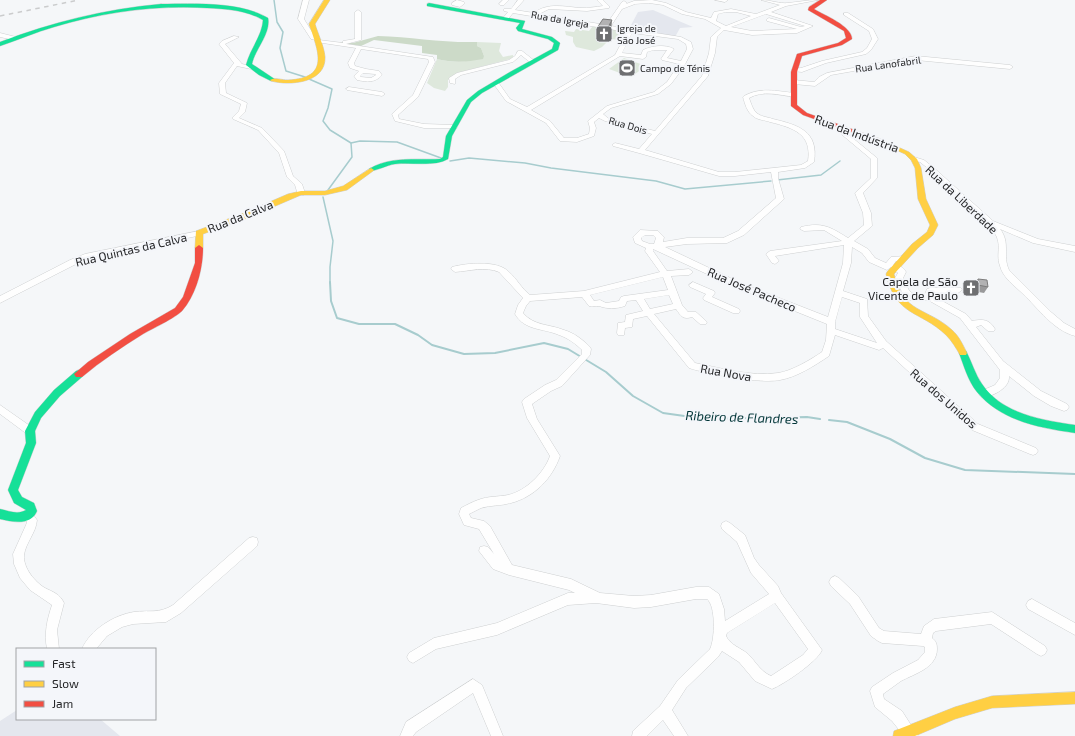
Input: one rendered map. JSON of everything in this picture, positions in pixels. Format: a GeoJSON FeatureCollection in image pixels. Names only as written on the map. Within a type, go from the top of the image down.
{"type":"FeatureCollection","features":[{"type":"Feature","properties":{"kind":"street"},"geometry":{"type":"LineString","coordinates":[[306,0],[301,19],[312,38],[325,47],[338,45],[428,57],[432,60],[416,96],[395,114],[395,117],[397,120],[424,126],[455,126]]}},
{"type":"Feature","properties":{"kind":"street"},"geometry":{"type":"LineString","coordinates":[[0,44],[70,19],[118,9],[168,4],[185,4],[250,11],[260,14],[266,19],[267,25],[265,33],[249,58],[248,65],[264,77],[277,81],[290,81],[303,79],[313,74],[320,68],[322,62],[320,43],[314,29],[313,21],[327,0]]}},
{"type":"Feature","properties":{"kind":"street","name":"Rua da Igreja"},"geometry":{"type":"LineString","coordinates":[[508,13],[522,0]]}},
{"type":"Feature","properties":{"kind":"street"},"geometry":{"type":"LineString","coordinates":[[535,15],[540,10],[552,6],[575,10],[607,7],[600,0]]}},
{"type":"Feature","properties":{"kind":"street"},"geometry":{"type":"LineString","coordinates":[[608,27],[627,0]]}},
{"type":"Feature","properties":{"kind":"street"},"geometry":{"type":"LineString","coordinates":[[718,0],[725,0]]}},
{"type":"Feature","properties":{"kind":"street"},"geometry":{"type":"LineString","coordinates":[[764,0],[785,5]]}},
{"type":"Feature","properties":{"kind":"street"},"geometry":{"type":"LineString","coordinates":[[641,151],[705,76],[712,53],[714,37],[726,28],[765,12],[785,5],[815,0]]}},
{"type":"Feature","properties":{"kind":"street","name":"Rua da Indústria"},"geometry":{"type":"LineString","coordinates":[[824,0],[810,8],[811,10],[846,30],[849,35],[849,39],[840,44],[799,55],[795,59],[794,106],[805,114],[899,148],[914,159]]}},
{"type":"Feature","properties":{"kind":"street"},"geometry":{"type":"LineString","coordinates":[[621,8],[634,3],[649,1],[664,4],[684,13],[699,15],[726,28],[752,33],[797,31],[810,26],[765,12]]}},
{"type":"Feature","properties":{"kind":"street"},"geometry":{"type":"LineString","coordinates":[[429,5],[508,13]]}},
{"type":"Feature","properties":{"kind":"street"},"geometry":{"type":"LineString","coordinates":[[699,15],[701,10],[716,13],[731,11],[756,16],[802,29]]}},
{"type":"Feature","properties":{"kind":"street"},"geometry":{"type":"LineString","coordinates":[[320,43],[332,41],[354,42],[358,40],[358,12]]}},
{"type":"Feature","properties":{"kind":"street","name":"Rua da Igreja"},"geometry":{"type":"LineString","coordinates":[[508,13],[535,15],[679,38],[689,43],[690,50],[682,63]]}},
{"type":"Feature","properties":{"kind":"street","name":"Rua da Calva"},"geometry":{"type":"LineString","coordinates":[[28,516],[32,511],[30,506],[18,500],[13,490],[31,443],[30,431],[38,414],[57,393],[90,364],[133,336],[178,310],[187,298],[199,263],[199,233],[247,215],[291,196],[301,193],[325,193],[340,190],[357,181],[377,166],[390,163],[440,161],[446,158],[449,136],[469,101],[480,92],[555,50],[557,43],[550,38],[524,32],[519,28],[523,22],[508,13]]}},
{"type":"Feature","properties":{"kind":"street"},"geometry":{"type":"LineString","coordinates":[[713,21],[716,13]]}},
{"type":"Feature","properties":{"kind":"street"},"geometry":{"type":"LineString","coordinates":[[794,70],[802,70],[824,62],[864,53],[869,49],[875,39],[872,30],[846,14]]}},
{"type":"Feature","properties":{"kind":"street"},"geometry":{"type":"LineString","coordinates":[[739,22],[748,26],[779,26],[782,24]]}},
{"type":"Feature","properties":{"kind":"street"},"geometry":{"type":"LineString","coordinates":[[527,110],[617,56],[630,31]]}},
{"type":"Feature","properties":{"kind":"street"},"geometry":{"type":"LineString","coordinates":[[0,35],[14,38]]}},
{"type":"Feature","properties":{"kind":"street"},"geometry":{"type":"LineString","coordinates":[[236,37],[222,43],[237,62],[245,67],[251,67]]}},
{"type":"Feature","properties":{"kind":"street"},"geometry":{"type":"LineString","coordinates":[[359,48],[351,63],[352,67],[365,71]]}},
{"type":"Feature","properties":{"kind":"street"},"geometry":{"type":"LineString","coordinates":[[496,83],[508,100],[548,122],[560,138],[569,140],[588,138],[592,135],[593,128],[591,121],[609,106],[632,101],[656,92],[669,82],[682,63],[664,59],[671,49],[666,48],[650,48],[645,51],[643,57],[618,54]]}},
{"type":"Feature","properties":{"kind":"street"},"geometry":{"type":"LineString","coordinates":[[453,83],[452,78],[459,74],[511,61],[517,57],[518,50],[533,62]]}},
{"type":"Feature","properties":{"kind":"street","name":"Rua Lanofabril"},"geometry":{"type":"LineString","coordinates":[[794,82],[815,84],[821,78],[829,74],[916,58],[1010,67]]}},
{"type":"Feature","properties":{"kind":"street"},"geometry":{"type":"LineString","coordinates":[[237,62],[222,83],[223,94],[244,103],[242,112],[235,118],[260,129],[282,152],[290,177],[298,184],[301,193]]}},
{"type":"Feature","properties":{"kind":"street"},"geometry":{"type":"LineString","coordinates":[[349,89],[382,94]]}},
{"type":"Feature","properties":{"kind":"street"},"geometry":{"type":"LineString","coordinates":[[615,145],[641,151],[719,174],[758,172],[803,167],[810,162],[813,155],[810,141],[805,134],[794,128],[757,116],[750,109],[746,97],[754,92],[762,91],[794,95]]}},
{"type":"Feature","properties":{"kind":"street","name":"Rua Dois"},"geometry":{"type":"LineString","coordinates":[[600,115],[607,120],[657,133]]}},
{"type":"Feature","properties":{"kind":"street"},"geometry":{"type":"LineString","coordinates":[[775,261],[770,254],[848,242],[868,226],[867,213],[859,194],[874,178],[874,158],[831,123]]}},
{"type":"Feature","properties":{"kind":"street"},"geometry":{"type":"LineString","coordinates":[[914,159],[918,168],[922,199],[934,225],[930,233],[895,266],[890,274],[890,281],[893,290],[900,301],[908,309],[950,333],[958,343],[972,377],[984,394],[1004,410],[1042,424],[1075,429]]}},
{"type":"Feature","properties":{"kind":"street","name":"Rua da Liberdade"},"geometry":{"type":"LineString","coordinates":[[914,159],[922,161],[932,169],[987,220],[1002,238],[1004,245],[1004,266],[1006,272],[1053,320],[1075,333]]}},
{"type":"Feature","properties":{"kind":"street"},"geometry":{"type":"LineString","coordinates":[[654,245],[687,241],[724,241],[741,233],[780,199],[781,193],[775,182],[775,170]]}},
{"type":"Feature","properties":{"kind":"street"},"geometry":{"type":"LineString","coordinates":[[758,172],[775,182]]}},
{"type":"Feature","properties":{"kind":"street"},"geometry":{"type":"LineString","coordinates":[[987,220],[1036,241],[1075,249]]}},
{"type":"Feature","properties":{"kind":"street"},"geometry":{"type":"LineString","coordinates":[[804,229],[821,227],[826,228],[865,251],[872,260],[887,267],[894,260],[903,258]]}},
{"type":"Feature","properties":{"kind":"street","name":"Rua José Pacheco"},"geometry":{"type":"LineString","coordinates":[[678,306],[672,292],[672,287],[663,274],[661,265],[649,251],[654,245],[660,240],[660,237],[655,233],[643,232],[637,238],[642,245],[654,245],[675,253],[706,270],[831,327]]}},
{"type":"Feature","properties":{"kind":"street","name":"Rua Quintas da Calva"},"geometry":{"type":"LineString","coordinates":[[0,300],[73,262],[88,256],[199,233]]}},
{"type":"Feature","properties":{"kind":"street"},"geometry":{"type":"LineString","coordinates":[[655,233],[687,241]]}},
{"type":"Feature","properties":{"kind":"street"},"geometry":{"type":"LineString","coordinates":[[675,253],[672,246],[677,242]]}},
{"type":"Feature","properties":{"kind":"street","name":"Rua Nova"},"geometry":{"type":"LineString","coordinates":[[638,297],[648,312],[692,366],[753,377],[779,377],[807,366],[826,354],[830,340],[831,327],[848,263],[848,242]]}},
{"type":"Feature","properties":{"kind":"street"},"geometry":{"type":"LineString","coordinates":[[455,269],[466,269],[478,265],[497,268],[506,273],[522,294],[528,298],[584,294],[663,274],[689,272]]}},
{"type":"Feature","properties":{"kind":"street"},"geometry":{"type":"LineString","coordinates":[[895,266],[902,272],[900,278],[908,294],[912,298],[929,297],[963,316],[999,362],[1004,370],[1005,379],[998,388],[984,394]]}},
{"type":"Feature","properties":{"kind":"street","name":"Rua José Pacheco"},"geometry":{"type":"LineString","coordinates":[[693,285],[711,293],[707,298],[736,311]]}},
{"type":"Feature","properties":{"kind":"street"},"geometry":{"type":"LineString","coordinates":[[929,297],[930,291],[958,290]]}},
{"type":"Feature","properties":{"kind":"street"},"geometry":{"type":"LineString","coordinates":[[584,294],[592,304],[600,303],[604,306],[622,304],[624,299],[672,292]]}},
{"type":"Feature","properties":{"kind":"street","name":"Rua dos Unidos"},"geometry":{"type":"LineString","coordinates":[[840,293],[864,301],[864,317],[883,342],[975,427],[1033,451]]}},
{"type":"Feature","properties":{"kind":"street"},"geometry":{"type":"LineString","coordinates":[[509,570],[488,532],[482,525],[468,522],[464,514],[465,511],[479,504],[515,497],[524,493],[546,474],[553,464],[555,456],[544,436],[529,416],[526,408],[527,402],[548,388],[559,383],[584,358],[586,349],[580,342],[572,337],[560,332],[532,325],[519,314],[522,305],[528,298]]}},
{"type":"Feature","properties":{"kind":"street"},"geometry":{"type":"LineString","coordinates":[[621,333],[621,325],[628,325],[629,317],[678,306],[686,316],[693,314],[703,322]]}},
{"type":"Feature","properties":{"kind":"street"},"geometry":{"type":"LineString","coordinates":[[970,325],[983,322],[991,329]]}},
{"type":"Feature","properties":{"kind":"street"},"geometry":{"type":"LineString","coordinates":[[831,327],[879,347],[883,342]]}},
{"type":"Feature","properties":{"kind":"street"},"geometry":{"type":"LineString","coordinates":[[999,362],[1033,393],[1064,407]]}},
{"type":"Feature","properties":{"kind":"street"},"geometry":{"type":"LineString","coordinates":[[0,409],[30,431]]}},
{"type":"Feature","properties":{"kind":"street"},"geometry":{"type":"LineString","coordinates":[[0,514],[21,518],[28,516],[32,520],[32,528],[19,553],[19,562],[36,589],[54,598],[58,603],[51,622],[50,631],[53,648]]}},
{"type":"Feature","properties":{"kind":"street"},"geometry":{"type":"LineString","coordinates":[[413,657],[434,644],[497,629],[568,599],[596,598],[634,602],[651,602],[696,593],[709,593],[715,598],[718,609],[720,636],[724,645],[743,658],[759,677],[772,683],[807,659],[816,650],[776,596],[774,590],[755,570],[742,539],[726,526]]}},
{"type":"Feature","properties":{"kind":"street"},"geometry":{"type":"LineString","coordinates":[[89,648],[103,632],[119,622],[133,618],[166,616],[177,610],[253,542]]}},
{"type":"Feature","properties":{"kind":"street"},"geometry":{"type":"LineString","coordinates":[[484,551],[497,565],[509,570],[571,585],[596,598]]}},
{"type":"Feature","properties":{"kind":"street"},"geometry":{"type":"LineString","coordinates":[[835,582],[854,600],[875,632],[882,637],[926,640],[931,645],[931,654],[922,664],[897,677],[876,691],[876,698],[897,716],[907,735],[955,713],[992,702],[1075,698]]}},
{"type":"Feature","properties":{"kind":"street"},"geometry":{"type":"LineString","coordinates":[[638,736],[664,710],[682,684],[714,653],[723,629],[776,596]]}},
{"type":"Feature","properties":{"kind":"street"},"geometry":{"type":"LineString","coordinates":[[1032,605],[1075,629]]}},
{"type":"Feature","properties":{"kind":"street"},"geometry":{"type":"LineString","coordinates":[[926,640],[928,630],[934,626],[992,618],[1041,650]]}},
{"type":"Feature","properties":{"kind":"street"},"geometry":{"type":"LineString","coordinates":[[406,736],[410,727],[473,685],[478,689],[497,736]]}},
{"type":"Feature","properties":{"kind":"street"},"geometry":{"type":"LineString","coordinates":[[664,710],[682,736]]}},
{"type":"Feature","properties":{"kind":"shaded area"},"geometry":{"type":"Polygon","coordinates":[[[653,10],[693,27],[680,28],[675,37],[629,29],[638,12],[653,10]]]}},
{"type":"Feature","properties":{"kind":"shaded area"},"geometry":{"type":"Polygon","coordinates":[[[593,26],[627,31],[622,40],[610,39],[602,47],[594,51],[576,47],[573,42],[573,37],[566,35],[565,31],[574,32],[576,29],[589,31],[593,26]]]}},
{"type":"Feature","properties":{"kind":"shaded area"},"geometry":{"type":"Polygon","coordinates":[[[477,42],[501,43],[499,51],[503,57],[513,55],[513,57],[457,73],[448,80],[448,87],[445,91],[434,88],[427,83],[437,59],[461,62],[484,56],[481,48],[477,46],[477,42]]]}},
{"type":"Feature","properties":{"kind":"shaded area","name":"Campo de Ténis"},"geometry":{"type":"Polygon","coordinates":[[[624,58],[646,66],[631,77],[609,69],[624,58]]]}},
{"type":"Feature","properties":{"kind":"shaded area"},"geometry":{"type":"Polygon","coordinates":[[[16,711],[16,720],[101,720],[120,736],[0,736],[0,721],[16,711]]]}},
{"type":"Feature","properties":{"kind":"green space"},"geometry":{"type":"Polygon","coordinates":[[[378,36],[452,42],[477,42],[477,46],[481,48],[484,56],[483,59],[477,60],[460,62],[449,61],[437,59],[437,55],[422,53],[422,46],[374,40],[361,46],[335,42],[353,43],[378,36]]]}},
{"type":"Feature","properties":{"kind":"building"},"geometry":{"type":"Polygon","coordinates":[[[603,19],[612,20],[607,29],[599,30],[597,28],[603,19]]]}},
{"type":"Feature","properties":{"kind":"building"},"geometry":{"type":"Polygon","coordinates":[[[978,279],[987,280],[988,287],[978,285],[978,279]]]}},
{"type":"Feature","properties":{"kind":"waterway","name":"Ribeiro de Flandres"},"geometry":{"type":"LineString","coordinates":[[274,0],[277,22],[283,32],[280,48],[286,71],[305,77]]}},
{"type":"Feature","properties":{"kind":"waterway","name":"Ribeiro de Flandres"},"geometry":{"type":"LineString","coordinates":[[309,79],[332,89],[328,108],[323,121],[330,130],[351,143]]}},
{"type":"Feature","properties":{"kind":"waterway"},"geometry":{"type":"LineString","coordinates":[[351,143],[360,141],[397,142],[441,158]]}},
{"type":"Feature","properties":{"kind":"waterway","name":"Ribeiro de Flandres"},"geometry":{"type":"LineString","coordinates":[[328,190],[352,157],[351,143]]}},
{"type":"Feature","properties":{"kind":"waterway"},"geometry":{"type":"LineString","coordinates":[[450,161],[469,158],[525,163],[551,168],[656,181],[685,189],[771,181]]}},
{"type":"Feature","properties":{"kind":"waterway"},"geometry":{"type":"LineString","coordinates":[[777,180],[821,175],[840,161]]}},
{"type":"Feature","properties":{"kind":"waterway","name":"Ribeiro de Flandres"},"geometry":{"type":"LineString","coordinates":[[323,197],[333,241],[330,282]]}},
{"type":"Feature","properties":{"kind":"waterway","name":"Ribeiro de Flandres"},"geometry":{"type":"LineString","coordinates":[[330,282],[331,301],[337,318],[359,324],[395,324],[418,335],[432,345],[464,354],[495,353],[544,343],[568,349],[606,372],[633,396],[663,413],[706,419],[807,417],[820,419]]}},
{"type":"Feature","properties":{"kind":"waterway","name":"Ribeiro de Flandres"},"geometry":{"type":"LineString","coordinates":[[829,420],[847,422],[890,439],[925,458],[965,470],[1075,474]]}},
{"type":"Feature","properties":{"kind":"railway"},"geometry":{"type":"LineString","coordinates":[[0,16],[79,0]]}},
{"type":"Feature","properties":{"kind":"traffic: fast"},"geometry":{"type":"LineString","coordinates":[[0,44],[52,25],[106,12],[133,8],[188,5],[236,9],[248,11],[266,19],[264,31],[252,53],[249,65],[261,74],[273,80]]}},
{"type":"Feature","properties":{"kind":"traffic: fast"},"geometry":{"type":"LineString","coordinates":[[371,170],[378,166],[395,162],[441,161],[446,158],[449,136],[469,101],[480,92],[512,73],[555,50],[557,43],[550,38],[520,30],[519,28],[523,22],[429,5]]}},
{"type":"Feature","properties":{"kind":"traffic: fast"},"geometry":{"type":"LineString","coordinates":[[963,353],[977,385],[989,399],[1000,407],[1011,413],[1036,422],[1075,429]]}},
{"type":"Feature","properties":{"kind":"traffic: fast"},"geometry":{"type":"LineString","coordinates":[[0,514],[21,517],[32,511],[30,506],[18,500],[13,490],[31,443],[30,431],[38,415],[57,393],[79,374]]}},
{"type":"Feature","properties":{"kind":"traffic: slow"},"geometry":{"type":"LineString","coordinates":[[273,80],[287,82],[296,81],[311,76],[317,71],[321,65],[322,57],[312,24],[327,0]]}},
{"type":"Feature","properties":{"kind":"traffic: slow"},"geometry":{"type":"LineString","coordinates":[[878,140],[907,153],[914,159],[918,168],[922,199],[934,225],[930,233],[915,246],[890,274],[893,287],[905,304],[949,332],[963,353]]}},
{"type":"Feature","properties":{"kind":"traffic: slow"},"geometry":{"type":"LineString","coordinates":[[199,248],[199,233],[247,215],[291,196],[301,193],[325,193],[345,188],[371,170]]}},
{"type":"Feature","properties":{"kind":"traffic: slow"},"geometry":{"type":"LineString","coordinates":[[899,736],[955,713],[992,702],[1075,698]]}},
{"type":"Feature","properties":{"kind":"traffic: jam"},"geometry":{"type":"LineString","coordinates":[[824,0],[811,8],[811,10],[846,30],[849,35],[849,39],[840,44],[799,55],[794,72],[794,106],[805,114],[878,140]]}},
{"type":"Feature","properties":{"kind":"traffic: jam"},"geometry":{"type":"LineString","coordinates":[[79,374],[91,364],[133,336],[178,310],[187,298],[199,263],[199,248]]}},
{"type":"Feature","properties":{"kind":"place","name":"Igreja de São José"},"geometry":{"type":"Point","coordinates":[604,34]}},
{"type":"Feature","properties":{"kind":"place","name":"Campo de Ténis"},"geometry":{"type":"Point","coordinates":[627,68]}},
{"type":"Feature","properties":{"kind":"place","name":"Capela de São Vicente de Paulo"},"geometry":{"type":"Point","coordinates":[971,288]}}]}
